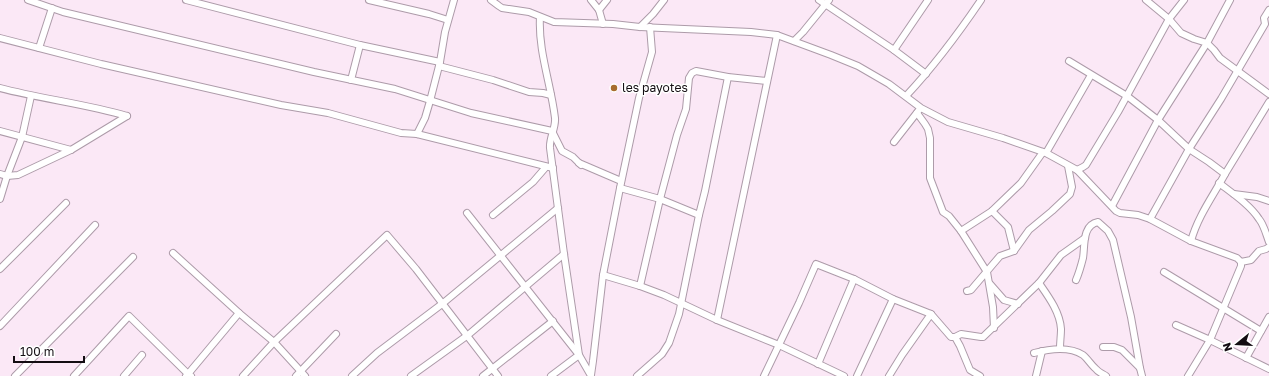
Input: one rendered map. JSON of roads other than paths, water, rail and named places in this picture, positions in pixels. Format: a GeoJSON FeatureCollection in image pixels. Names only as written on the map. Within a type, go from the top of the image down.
{"type":"FeatureCollection","features":[{"type":"Feature","properties":{"kind":"street"},"geometry":{"type":"LineString","coordinates":[[28,0],[70,13],[314,72],[395,89],[471,113],[552,131]]}},
{"type":"Feature","properties":{"kind":"street"},"geometry":{"type":"LineString","coordinates":[[186,0],[440,64],[528,92],[551,95]]}},
{"type":"Feature","properties":{"kind":"street"},"geometry":{"type":"LineString","coordinates":[[369,0],[448,20]]}},
{"type":"Feature","properties":{"kind":"street"},"geometry":{"type":"LineString","coordinates":[[417,134],[425,118],[430,101],[440,64],[448,20],[454,0]]}},
{"type":"Feature","properties":{"kind":"street"},"geometry":{"type":"LineString","coordinates":[[492,0],[502,8],[529,12],[554,22],[751,32],[777,35],[831,54],[878,77],[906,96],[919,110],[928,129],[930,138],[930,178],[943,212],[949,216],[961,231],[987,272],[990,284],[994,328]]}},
{"type":"Feature","properties":{"kind":"street"},"geometry":{"type":"LineString","coordinates":[[591,0],[599,10],[603,24]]}},
{"type":"Feature","properties":{"kind":"street"},"geometry":{"type":"LineString","coordinates":[[599,10],[607,0]]}},
{"type":"Feature","properties":{"kind":"street"},"geometry":{"type":"LineString","coordinates":[[640,27],[664,0]]}},
{"type":"Feature","properties":{"kind":"street"},"geometry":{"type":"LineString","coordinates":[[819,0],[828,2],[926,74]]}},
{"type":"Feature","properties":{"kind":"street"},"geometry":{"type":"LineString","coordinates":[[894,50],[928,0]]}},
{"type":"Feature","properties":{"kind":"street"},"geometry":{"type":"LineString","coordinates":[[906,96],[926,74],[962,28],[981,0]]}},
{"type":"Feature","properties":{"kind":"street"},"geometry":{"type":"LineString","coordinates":[[1146,0],[1169,20],[1181,33],[1207,43],[1220,58],[1269,94]]}},
{"type":"Feature","properties":{"kind":"street"},"geometry":{"type":"LineString","coordinates":[[1076,170],[1086,165],[1118,112],[1169,20],[1184,0]]}},
{"type":"Feature","properties":{"kind":"street"},"geometry":{"type":"LineString","coordinates":[[1112,206],[1158,120],[1207,43],[1230,0]]}},
{"type":"Feature","properties":{"kind":"street"},"geometry":{"type":"LineString","coordinates":[[794,41],[828,2]]}},
{"type":"Feature","properties":{"kind":"street"},"geometry":{"type":"LineString","coordinates":[[39,48],[52,8]]}},
{"type":"Feature","properties":{"kind":"street"},"geometry":{"type":"LineString","coordinates":[[1150,219],[1189,149],[1238,71],[1265,24],[1264,18],[1269,10]]}},
{"type":"Feature","properties":{"kind":"street"},"geometry":{"type":"LineString","coordinates":[[540,17],[541,46],[555,122],[552,131],[550,148],[550,168],[558,208],[579,355]]}},
{"type":"Feature","properties":{"kind":"street"},"geometry":{"type":"LineString","coordinates":[[591,375],[603,275],[638,98],[652,52],[650,27]]}},
{"type":"Feature","properties":{"kind":"street"},"geometry":{"type":"LineString","coordinates":[[717,320],[777,35]]}},
{"type":"Feature","properties":{"kind":"street"},"geometry":{"type":"LineString","coordinates":[[0,38],[101,64],[281,105],[328,113],[401,133],[417,134],[550,168]]}},
{"type":"Feature","properties":{"kind":"street"},"geometry":{"type":"LineString","coordinates":[[351,80],[360,44]]}},
{"type":"Feature","properties":{"kind":"street"},"geometry":{"type":"LineString","coordinates":[[1070,61],[1127,96],[1158,120],[1189,149],[1225,174]]}},
{"type":"Feature","properties":{"kind":"street"},"geometry":{"type":"LineString","coordinates":[[640,286],[660,200],[677,135],[686,109],[689,78],[692,73],[696,71],[728,77],[767,81]]}},
{"type":"Feature","properties":{"kind":"street"},"geometry":{"type":"LineString","coordinates":[[961,231],[992,211],[1021,183],[1045,153],[1091,75]]}},
{"type":"Feature","properties":{"kind":"street"},"geometry":{"type":"LineString","coordinates":[[637,376],[662,354],[668,343],[679,314],[728,77]]}},
{"type":"Feature","properties":{"kind":"street"},"geometry":{"type":"LineString","coordinates":[[0,88],[31,96],[104,109],[127,116],[71,150],[18,175],[7,176],[0,174]]}},
{"type":"Feature","properties":{"kind":"street"},"geometry":{"type":"LineString","coordinates":[[0,199],[22,136],[31,96]]}},
{"type":"Feature","properties":{"kind":"street"},"geometry":{"type":"LineString","coordinates":[[1191,241],[1195,229],[1219,183],[1269,102]]}},
{"type":"Feature","properties":{"kind":"street"},"geometry":{"type":"LineString","coordinates":[[919,110],[958,125],[1004,138],[1045,153],[1076,170],[1116,211],[1150,219],[1191,241],[1237,258],[1241,262]]}},
{"type":"Feature","properties":{"kind":"street"},"geometry":{"type":"LineString","coordinates":[[894,142],[919,110]]}},
{"type":"Feature","properties":{"kind":"street"},"geometry":{"type":"LineString","coordinates":[[0,131],[71,150]]}},
{"type":"Feature","properties":{"kind":"street"},"geometry":{"type":"LineString","coordinates":[[552,131],[562,151],[573,157],[581,165]]}},
{"type":"Feature","properties":{"kind":"street"},"geometry":{"type":"LineString","coordinates":[[550,148],[581,165],[621,181]]}},
{"type":"Feature","properties":{"kind":"street"},"geometry":{"type":"LineString","coordinates":[[967,291],[971,290],[1000,256],[1014,251],[1029,230],[1070,194],[1072,186],[1068,166]]}},
{"type":"Feature","properties":{"kind":"street"},"geometry":{"type":"LineString","coordinates":[[494,215],[550,168]]}},
{"type":"Feature","properties":{"kind":"street"},"geometry":{"type":"LineString","coordinates":[[1219,183],[1234,194],[1259,218],[1268,233],[1269,242]]}},
{"type":"Feature","properties":{"kind":"street"},"geometry":{"type":"LineString","coordinates":[[620,188],[660,200],[699,215]]}},
{"type":"Feature","properties":{"kind":"street"},"geometry":{"type":"LineString","coordinates":[[1234,194],[1257,197],[1269,201]]}},
{"type":"Feature","properties":{"kind":"street"},"geometry":{"type":"LineString","coordinates":[[0,269],[66,202]]}},
{"type":"Feature","properties":{"kind":"street"},"geometry":{"type":"LineString","coordinates":[[352,376],[377,353],[442,304],[558,208]]}},
{"type":"Feature","properties":{"kind":"street"},"geometry":{"type":"LineString","coordinates":[[992,211],[1008,227],[1014,251]]}},
{"type":"Feature","properties":{"kind":"street"},"geometry":{"type":"LineString","coordinates":[[467,212],[579,355],[591,375]]}},
{"type":"Feature","properties":{"kind":"street"},"geometry":{"type":"LineString","coordinates":[[1076,280],[1083,257],[1085,238],[1088,229],[1092,224],[1098,222],[1108,231],[1113,240],[1132,317],[1142,376]]}},
{"type":"Feature","properties":{"kind":"street"},"geometry":{"type":"LineString","coordinates":[[0,326],[96,225]]}},
{"type":"Feature","properties":{"kind":"street"},"geometry":{"type":"LineString","coordinates":[[243,376],[274,342],[387,235],[468,335],[498,376]]}},
{"type":"Feature","properties":{"kind":"street"},"geometry":{"type":"LineString","coordinates":[[764,376],[816,264],[854,279],[893,299],[931,314],[951,337],[961,334],[983,337],[1039,283],[1061,255],[1085,238]]}},
{"type":"Feature","properties":{"kind":"street"},"geometry":{"type":"LineString","coordinates":[[1241,262],[1251,260],[1259,251],[1269,247]]}},
{"type":"Feature","properties":{"kind":"street"},"geometry":{"type":"LineString","coordinates":[[173,253],[239,313],[274,342],[300,374],[336,334]]}},
{"type":"Feature","properties":{"kind":"street"},"geometry":{"type":"LineString","coordinates":[[411,376],[468,335],[564,254]]}},
{"type":"Feature","properties":{"kind":"street"},"geometry":{"type":"LineString","coordinates":[[15,376],[133,257]]}},
{"type":"Feature","properties":{"kind":"street"},"geometry":{"type":"LineString","coordinates":[[1188,376],[1210,340],[1241,266],[1241,262]]}},
{"type":"Feature","properties":{"kind":"street"},"geometry":{"type":"LineString","coordinates":[[1164,272],[1224,307],[1261,331]]}},
{"type":"Feature","properties":{"kind":"street"},"geometry":{"type":"LineString","coordinates":[[603,275],[640,286],[681,302],[717,320],[779,345],[844,376]]}},
{"type":"Feature","properties":{"kind":"street"},"geometry":{"type":"LineString","coordinates":[[818,364],[854,279]]}},
{"type":"Feature","properties":{"kind":"street"},"geometry":{"type":"LineString","coordinates":[[1039,283],[1049,297],[1058,316],[1061,329],[1060,348]]}},
{"type":"Feature","properties":{"kind":"street"},"geometry":{"type":"LineString","coordinates":[[990,284],[1004,300],[1018,304]]}},
{"type":"Feature","properties":{"kind":"street"},"geometry":{"type":"LineString","coordinates":[[857,376],[893,299]]}},
{"type":"Feature","properties":{"kind":"street"},"geometry":{"type":"LineString","coordinates":[[74,376],[129,316],[189,375],[239,313]]}},
{"type":"Feature","properties":{"kind":"street"},"geometry":{"type":"LineString","coordinates":[[889,376],[931,314]]}},
{"type":"Feature","properties":{"kind":"street"},"geometry":{"type":"LineString","coordinates":[[1246,358],[1269,317]]}},
{"type":"Feature","properties":{"kind":"street"},"geometry":{"type":"LineString","coordinates":[[483,376],[553,321]]}},
{"type":"Feature","properties":{"kind":"street"},"geometry":{"type":"LineString","coordinates":[[1176,325],[1269,369]]}},
{"type":"Feature","properties":{"kind":"street"},"geometry":{"type":"LineString","coordinates":[[955,337],[970,370],[980,376]]}},
{"type":"Feature","properties":{"kind":"street"},"geometry":{"type":"LineString","coordinates":[[1103,347],[1118,347],[1140,368]]}},
{"type":"Feature","properties":{"kind":"street"},"geometry":{"type":"LineString","coordinates":[[1034,353],[1060,348],[1082,355],[1093,364],[1095,369],[1106,376]]}},
{"type":"Feature","properties":{"kind":"street"},"geometry":{"type":"LineString","coordinates":[[1036,376],[1042,351]]}},
{"type":"Feature","properties":{"kind":"street"},"geometry":{"type":"LineString","coordinates":[[124,376],[142,355]]}},
{"type":"Feature","properties":{"kind":"street"},"geometry":{"type":"LineString","coordinates":[[551,376],[579,355]]}},
{"type":"Feature","properties":{"kind":"street"},"geometry":{"type":"LineString","coordinates":[[1092,376],[1095,369]]}},
{"type":"Feature","properties":{"kind":"place","name":"les payotes"},"geometry":{"type":"Point","coordinates":[614,88]}}]}
